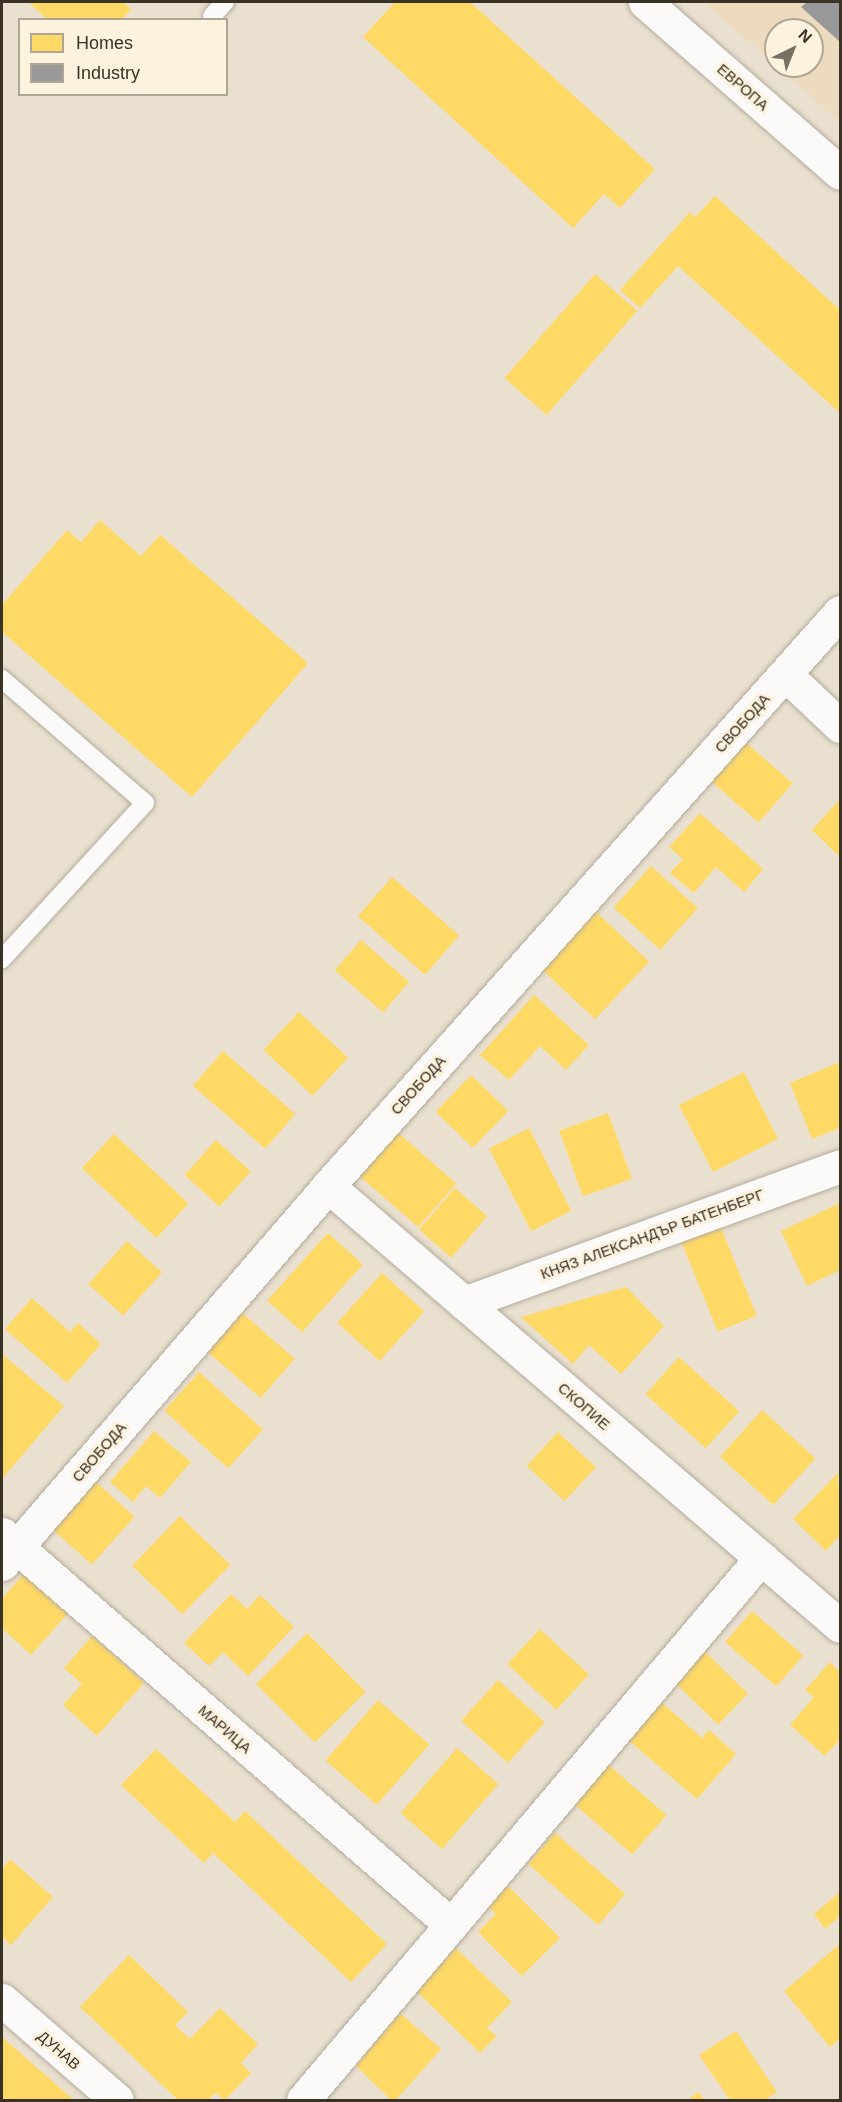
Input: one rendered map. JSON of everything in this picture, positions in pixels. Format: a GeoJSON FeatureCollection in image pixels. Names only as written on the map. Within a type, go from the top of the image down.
{"type":"FeatureCollection","features":[{"type":"Feature","properties":{"kind":"street","name":"ЕВРОПА"},"geometry":{"type":"LineString","coordinates":[[645,2],[840,173]]}},
{"type":"Feature","properties":{"kind":"street","name":"СВОБОДА"},"geometry":{"type":"LineString","coordinates":[[6,1548],[840,612]]}},
{"type":"Feature","properties":{"kind":"street"},"geometry":{"type":"LineString","coordinates":[[784,674],[840,726]]}},
{"type":"Feature","properties":{"kind":"street","name":"КНЯЗ АЛЕКСАНДЪР БАТЕНБЕРГ"},"geometry":{"type":"LineString","coordinates":[[464,1303],[840,1166]]}},
{"type":"Feature","properties":{"kind":"street","name":"СКОПИЕ"},"geometry":{"type":"LineString","coordinates":[[328,1186],[840,1626]]}},
{"type":"Feature","properties":{"kind":"street","name":"МАРИЦА"},"geometry":{"type":"LineString","coordinates":[[6,1548],[450,1924]]}},
{"type":"Feature","properties":{"kind":"street"},"geometry":{"type":"LineString","coordinates":[[303,2100],[761,1558]]}},
{"type":"Feature","properties":{"kind":"street","name":"ДУНАВ"},"geometry":{"type":"LineString","coordinates":[[2,2000],[117,2100]]}},
{"type":"Feature","properties":{"kind":"lane"},"geometry":{"type":"LineString","coordinates":[[212,16],[225,2]]}},
{"type":"Feature","properties":{"kind":"lane"},"geometry":{"type":"LineString","coordinates":[[2,679],[145,803],[2,959]]}},
{"type":"Feature","properties":{"kind":"shaded area"},"geometry":{"type":"Polygon","coordinates":[[[704,2],[840,2],[840,122],[790,78],[824,78],[824,18],[764,18],[764,54],[704,2]]]}},
{"type":"Feature","properties":{"kind":"building: Homes"},"geometry":{"type":"Polygon","coordinates":[[[28,2],[123,2],[131,9],[124,18],[46,18],[28,2]]]}},
{"type":"Feature","properties":{"kind":"building: Homes"},"geometry":{"type":"Polygon","coordinates":[[[395,2],[470,2],[655,169],[620,208],[604,194],[573,228],[363,37],[395,2]]]}},
{"type":"Feature","properties":{"kind":"building: Homes"},"geometry":{"type":"Polygon","coordinates":[[[715,196],[840,310],[840,413],[678,266],[640,308],[620,290],[690,212],[695,217],[715,196]]]}},
{"type":"Feature","properties":{"kind":"building: Homes"},"geometry":{"type":"Polygon","coordinates":[[[595,274],[637,311],[547,415],[504,378],[595,274]]]}},
{"type":"Feature","properties":{"kind":"building: Homes"},"geometry":{"type":"Polygon","coordinates":[[[100,520],[141,556],[160,535],[308,663],[192,797],[2,632],[2,605],[67,530],[81,542],[100,520]]]}},
{"type":"Feature","properties":{"kind":"building: Homes"},"geometry":{"type":"Polygon","coordinates":[[[736,734],[793,783],[758,822],[702,773],[736,734]]]}},
{"type":"Feature","properties":{"kind":"building: Homes"},"geometry":{"type":"Polygon","coordinates":[[[840,799],[840,857],[812,830],[840,799]]]}},
{"type":"Feature","properties":{"kind":"building: Homes"},"geometry":{"type":"Polygon","coordinates":[[[700,813],[763,869],[744,892],[716,867],[694,893],[670,873],[683,859],[669,847],[700,813]]]}},
{"type":"Feature","properties":{"kind":"building: Homes"},"geometry":{"type":"Polygon","coordinates":[[[651,866],[698,908],[660,950],[614,908],[651,866]]]}},
{"type":"Feature","properties":{"kind":"building: Homes"},"geometry":{"type":"Polygon","coordinates":[[[392,877],[459,935],[425,975],[358,916],[392,877]]]}},
{"type":"Feature","properties":{"kind":"building: Homes"},"geometry":{"type":"Polygon","coordinates":[[[595,911],[649,961],[595,1019],[541,969],[595,911]]]}},
{"type":"Feature","properties":{"kind":"building: Homes"},"geometry":{"type":"Polygon","coordinates":[[[361,940],[409,982],[383,1012],[335,970],[361,940]]]}},
{"type":"Feature","properties":{"kind":"building: Homes"},"geometry":{"type":"Polygon","coordinates":[[[534,995],[589,1045],[566,1070],[540,1046],[509,1080],[480,1055],[534,995]]]}},
{"type":"Feature","properties":{"kind":"building: Homes"},"geometry":{"type":"Polygon","coordinates":[[[299,1012],[348,1058],[313,1096],[264,1050],[299,1012]]]}},
{"type":"Feature","properties":{"kind":"building: Homes"},"geometry":{"type":"Polygon","coordinates":[[[223,1051],[295,1114],[265,1149],[193,1086],[223,1051]]]}},
{"type":"Feature","properties":{"kind":"building: Homes"},"geometry":{"type":"Polygon","coordinates":[[[840,1062],[840,1128],[812,1139],[790,1083],[840,1062]]]}},
{"type":"Feature","properties":{"kind":"building: Homes"},"geometry":{"type":"Polygon","coordinates":[[[744,1072],[778,1139],[713,1172],[679,1105],[744,1072]]]}},
{"type":"Feature","properties":{"kind":"building: Homes"},"geometry":{"type":"Polygon","coordinates":[[[471,1075],[508,1111],[473,1148],[436,1112],[471,1075]]]}},
{"type":"Feature","properties":{"kind":"building: Homes"},"geometry":{"type":"Polygon","coordinates":[[[608,1113],[632,1179],[583,1197],[559,1131],[608,1113]]]}},
{"type":"Feature","properties":{"kind":"building: Homes"},"geometry":{"type":"Polygon","coordinates":[[[529,1128],[571,1211],[531,1231],[489,1148],[529,1128]]]}},
{"type":"Feature","properties":{"kind":"building: Homes"},"geometry":{"type":"Polygon","coordinates":[[[396,1131],[456,1183],[418,1227],[358,1175],[396,1131]]]}},
{"type":"Feature","properties":{"kind":"building: Homes"},"geometry":{"type":"Polygon","coordinates":[[[114,1134],[189,1204],[157,1238],[82,1168],[114,1134]]]}},
{"type":"Feature","properties":{"kind":"building: Homes"},"geometry":{"type":"Polygon","coordinates":[[[216,1140],[251,1171],[219,1206],[185,1175],[216,1140]]]}},
{"type":"Feature","properties":{"kind":"building: Homes"},"geometry":{"type":"Polygon","coordinates":[[[455,1188],[487,1216],[451,1258],[419,1230],[455,1188]]]}},
{"type":"Feature","properties":{"kind":"building: Homes"},"geometry":{"type":"Polygon","coordinates":[[[840,1203],[840,1270],[807,1286],[781,1231],[840,1203]]]}},
{"type":"Feature","properties":{"kind":"building: Homes"},"geometry":{"type":"Polygon","coordinates":[[[720,1225],[757,1316],[718,1332],[681,1241],[720,1225]]]}},
{"type":"Feature","properties":{"kind":"building: Homes"},"geometry":{"type":"Polygon","coordinates":[[[328,1233],[363,1264],[302,1332],[267,1301],[328,1233]]]}},
{"type":"Feature","properties":{"kind":"building: Homes"},"geometry":{"type":"Polygon","coordinates":[[[127,1241],[162,1272],[123,1316],[88,1284],[127,1241]]]}},
{"type":"Feature","properties":{"kind":"building: Homes"},"geometry":{"type":"Polygon","coordinates":[[[382,1273],[424,1311],[380,1361],[337,1323],[382,1273]]]}},
{"type":"Feature","properties":{"kind":"building: Homes"},"geometry":{"type":"Polygon","coordinates":[[[626,1287],[664,1326],[621,1374],[589,1345],[573,1364],[521,1317],[626,1287]]]}},
{"type":"Feature","properties":{"kind":"building: Homes"},"geometry":{"type":"Polygon","coordinates":[[[32,1298],[70,1332],[78,1323],[101,1344],[67,1383],[5,1329],[32,1298]]]}},
{"type":"Feature","properties":{"kind":"building: Homes"},"geometry":{"type":"Polygon","coordinates":[[[233,1305],[295,1359],[261,1398],[199,1344],[233,1305]]]}},
{"type":"Feature","properties":{"kind":"building: Homes"},"geometry":{"type":"Polygon","coordinates":[[[2,1354],[64,1406],[2,1479],[2,1354]]]}},
{"type":"Feature","properties":{"kind":"building: Homes"},"geometry":{"type":"Polygon","coordinates":[[[679,1357],[739,1411],[706,1448],[646,1394],[679,1357]]]}},
{"type":"Feature","properties":{"kind":"building: Homes"},"geometry":{"type":"Polygon","coordinates":[[[199,1372],[263,1430],[228,1468],[164,1411],[199,1372]]]}},
{"type":"Feature","properties":{"kind":"building: Homes"},"geometry":{"type":"Polygon","coordinates":[[[762,1410],[816,1458],[773,1505],[720,1457],[762,1410]]]}},
{"type":"Feature","properties":{"kind":"building: Homes"},"geometry":{"type":"Polygon","coordinates":[[[154,1431],[191,1462],[160,1498],[146,1486],[133,1502],[110,1482],[154,1431]]]}},
{"type":"Feature","properties":{"kind":"building: Homes"},"geometry":{"type":"Polygon","coordinates":[[[558,1432],[596,1467],[565,1501],[527,1466],[558,1432]]]}},
{"type":"Feature","properties":{"kind":"building: Homes"},"geometry":{"type":"Polygon","coordinates":[[[838,1473],[840,1535],[826,1551],[793,1519],[838,1473]]]}},
{"type":"Feature","properties":{"kind":"building: Homes"},"geometry":{"type":"Polygon","coordinates":[[[87,1474],[135,1517],[92,1564],[44,1522],[87,1474]]]}},
{"type":"Feature","properties":{"kind":"building: Homes"},"geometry":{"type":"Polygon","coordinates":[[[180,1516],[230,1565],[182,1614],[132,1566],[180,1516]]]}},
{"type":"Feature","properties":{"kind":"building: Homes"},"geometry":{"type":"Polygon","coordinates":[[[26,1571],[70,1611],[31,1655],[2,1628],[2,1599],[26,1571]]]}},
{"type":"Feature","properties":{"kind":"building: Homes"},"geometry":{"type":"Polygon","coordinates":[[[231,1594],[247,1609],[260,1595],[294,1627],[248,1676],[223,1652],[209,1666],[184,1643],[231,1594]]]}},
{"type":"Feature","properties":{"kind":"building: Homes"},"geometry":{"type":"Polygon","coordinates":[[[752,1611],[803,1656],[776,1687],[725,1642],[752,1611]]]}},
{"type":"Feature","properties":{"kind":"building: Homes"},"geometry":{"type":"Polygon","coordinates":[[[540,1629],[589,1675],[556,1710],[507,1664],[540,1629]]]}},
{"type":"Feature","properties":{"kind":"building: Homes"},"geometry":{"type":"Polygon","coordinates":[[[307,1633],[366,1692],[315,1743],[256,1684],[307,1633]]]}},
{"type":"Feature","properties":{"kind":"building: Homes"},"geometry":{"type":"Polygon","coordinates":[[[92,1636],[144,1683],[97,1736],[63,1705],[82,1684],[64,1668],[92,1636]]]}},
{"type":"Feature","properties":{"kind":"building: Homes"},"geometry":{"type":"Polygon","coordinates":[[[702,1649],[748,1693],[718,1724],[672,1680],[702,1649]]]}},
{"type":"Feature","properties":{"kind":"building: Homes"},"geometry":{"type":"Polygon","coordinates":[[[830,1662],[840,1672],[840,1739],[825,1756],[790,1725],[814,1697],[805,1690],[830,1662]]]}},
{"type":"Feature","properties":{"kind":"building: Homes"},"geometry":{"type":"Polygon","coordinates":[[[498,1680],[545,1722],[508,1763],[461,1721],[498,1680]]]}},
{"type":"Feature","properties":{"kind":"building: Homes"},"geometry":{"type":"Polygon","coordinates":[[[378,1700],[429,1745],[377,1805],[326,1760],[378,1700]]]}},
{"type":"Feature","properties":{"kind":"building: Homes"},"geometry":{"type":"Polygon","coordinates":[[[660,1701],[702,1738],[709,1730],[736,1754],[697,1799],[627,1739],[660,1701]]]}},
{"type":"Feature","properties":{"kind":"building: Homes"},"geometry":{"type":"Polygon","coordinates":[[[457,1748],[499,1784],[442,1849],[401,1813],[457,1748]]]}},
{"type":"Feature","properties":{"kind":"building: Homes"},"geometry":{"type":"Polygon","coordinates":[[[156,1749],[235,1822],[245,1811],[387,1944],[351,1982],[213,1853],[204,1863],[121,1785],[156,1749]]]}},
{"type":"Feature","properties":{"kind":"building: Homes"},"geometry":{"type":"Polygon","coordinates":[[[603,1760],[666,1815],[632,1854],[569,1799],[603,1760]]]}},
{"type":"Feature","properties":{"kind":"building: Homes"},"geometry":{"type":"Polygon","coordinates":[[[555,1833],[625,1894],[598,1925],[528,1864],[555,1833]]]}},
{"type":"Feature","properties":{"kind":"building: Homes"},"geometry":{"type":"Polygon","coordinates":[[[10,1859],[53,1897],[11,1945],[2,1937],[2,1869],[10,1859]]]}},
{"type":"Feature","properties":{"kind":"building: Homes"},"geometry":{"type":"Polygon","coordinates":[[[506,1884],[560,1938],[522,1976],[478,1932],[496,1914],[486,1904],[506,1884]]]}},
{"type":"Feature","properties":{"kind":"building: Homes"},"geometry":{"type":"Polygon","coordinates":[[[840,1892],[840,1916],[825,1929],[814,1914],[840,1892]]]}},
{"type":"Feature","properties":{"kind":"building: Homes"},"geometry":{"type":"Polygon","coordinates":[[[840,1944],[840,2039],[830,2047],[784,1991],[840,1944]]]}},
{"type":"Feature","properties":{"kind":"building: Homes"},"geometry":{"type":"Polygon","coordinates":[[[456,1948],[512,2002],[487,2028],[497,2036],[480,2053],[416,1991],[456,1948]]]}},
{"type":"Feature","properties":{"kind":"building: Homes"},"geometry":{"type":"Polygon","coordinates":[[[129,1955],[188,2012],[175,2025],[190,2039],[220,2008],[258,2044],[241,2063],[251,2073],[225,2100],[215,2093],[208,2100],[178,2100],[80,2007],[129,1955]]]}},
{"type":"Feature","properties":{"kind":"building: Homes"},"geometry":{"type":"Polygon","coordinates":[[[400,2013],[441,2049],[396,2100],[391,2100],[356,2066],[400,2013]]]}},
{"type":"Feature","properties":{"kind":"building: Homes"},"geometry":{"type":"Polygon","coordinates":[[[736,2031],[777,2092],[765,2100],[730,2100],[699,2055],[736,2031]]]}},
{"type":"Feature","properties":{"kind":"building: Homes"},"geometry":{"type":"Polygon","coordinates":[[[2,2037],[74,2100],[2,2100],[2,2037]]]}},
{"type":"Feature","properties":{"kind":"building: Homes"},"geometry":{"type":"Polygon","coordinates":[[[698,2092],[705,2100],[688,2100],[698,2092]]]}},
{"type":"Feature","properties":{"kind":"building: Industry"},"geometry":{"type":"Polygon","coordinates":[[[807,2],[840,2],[840,42],[824,28],[824,18],[813,18],[801,7],[807,2]]]}}]}
